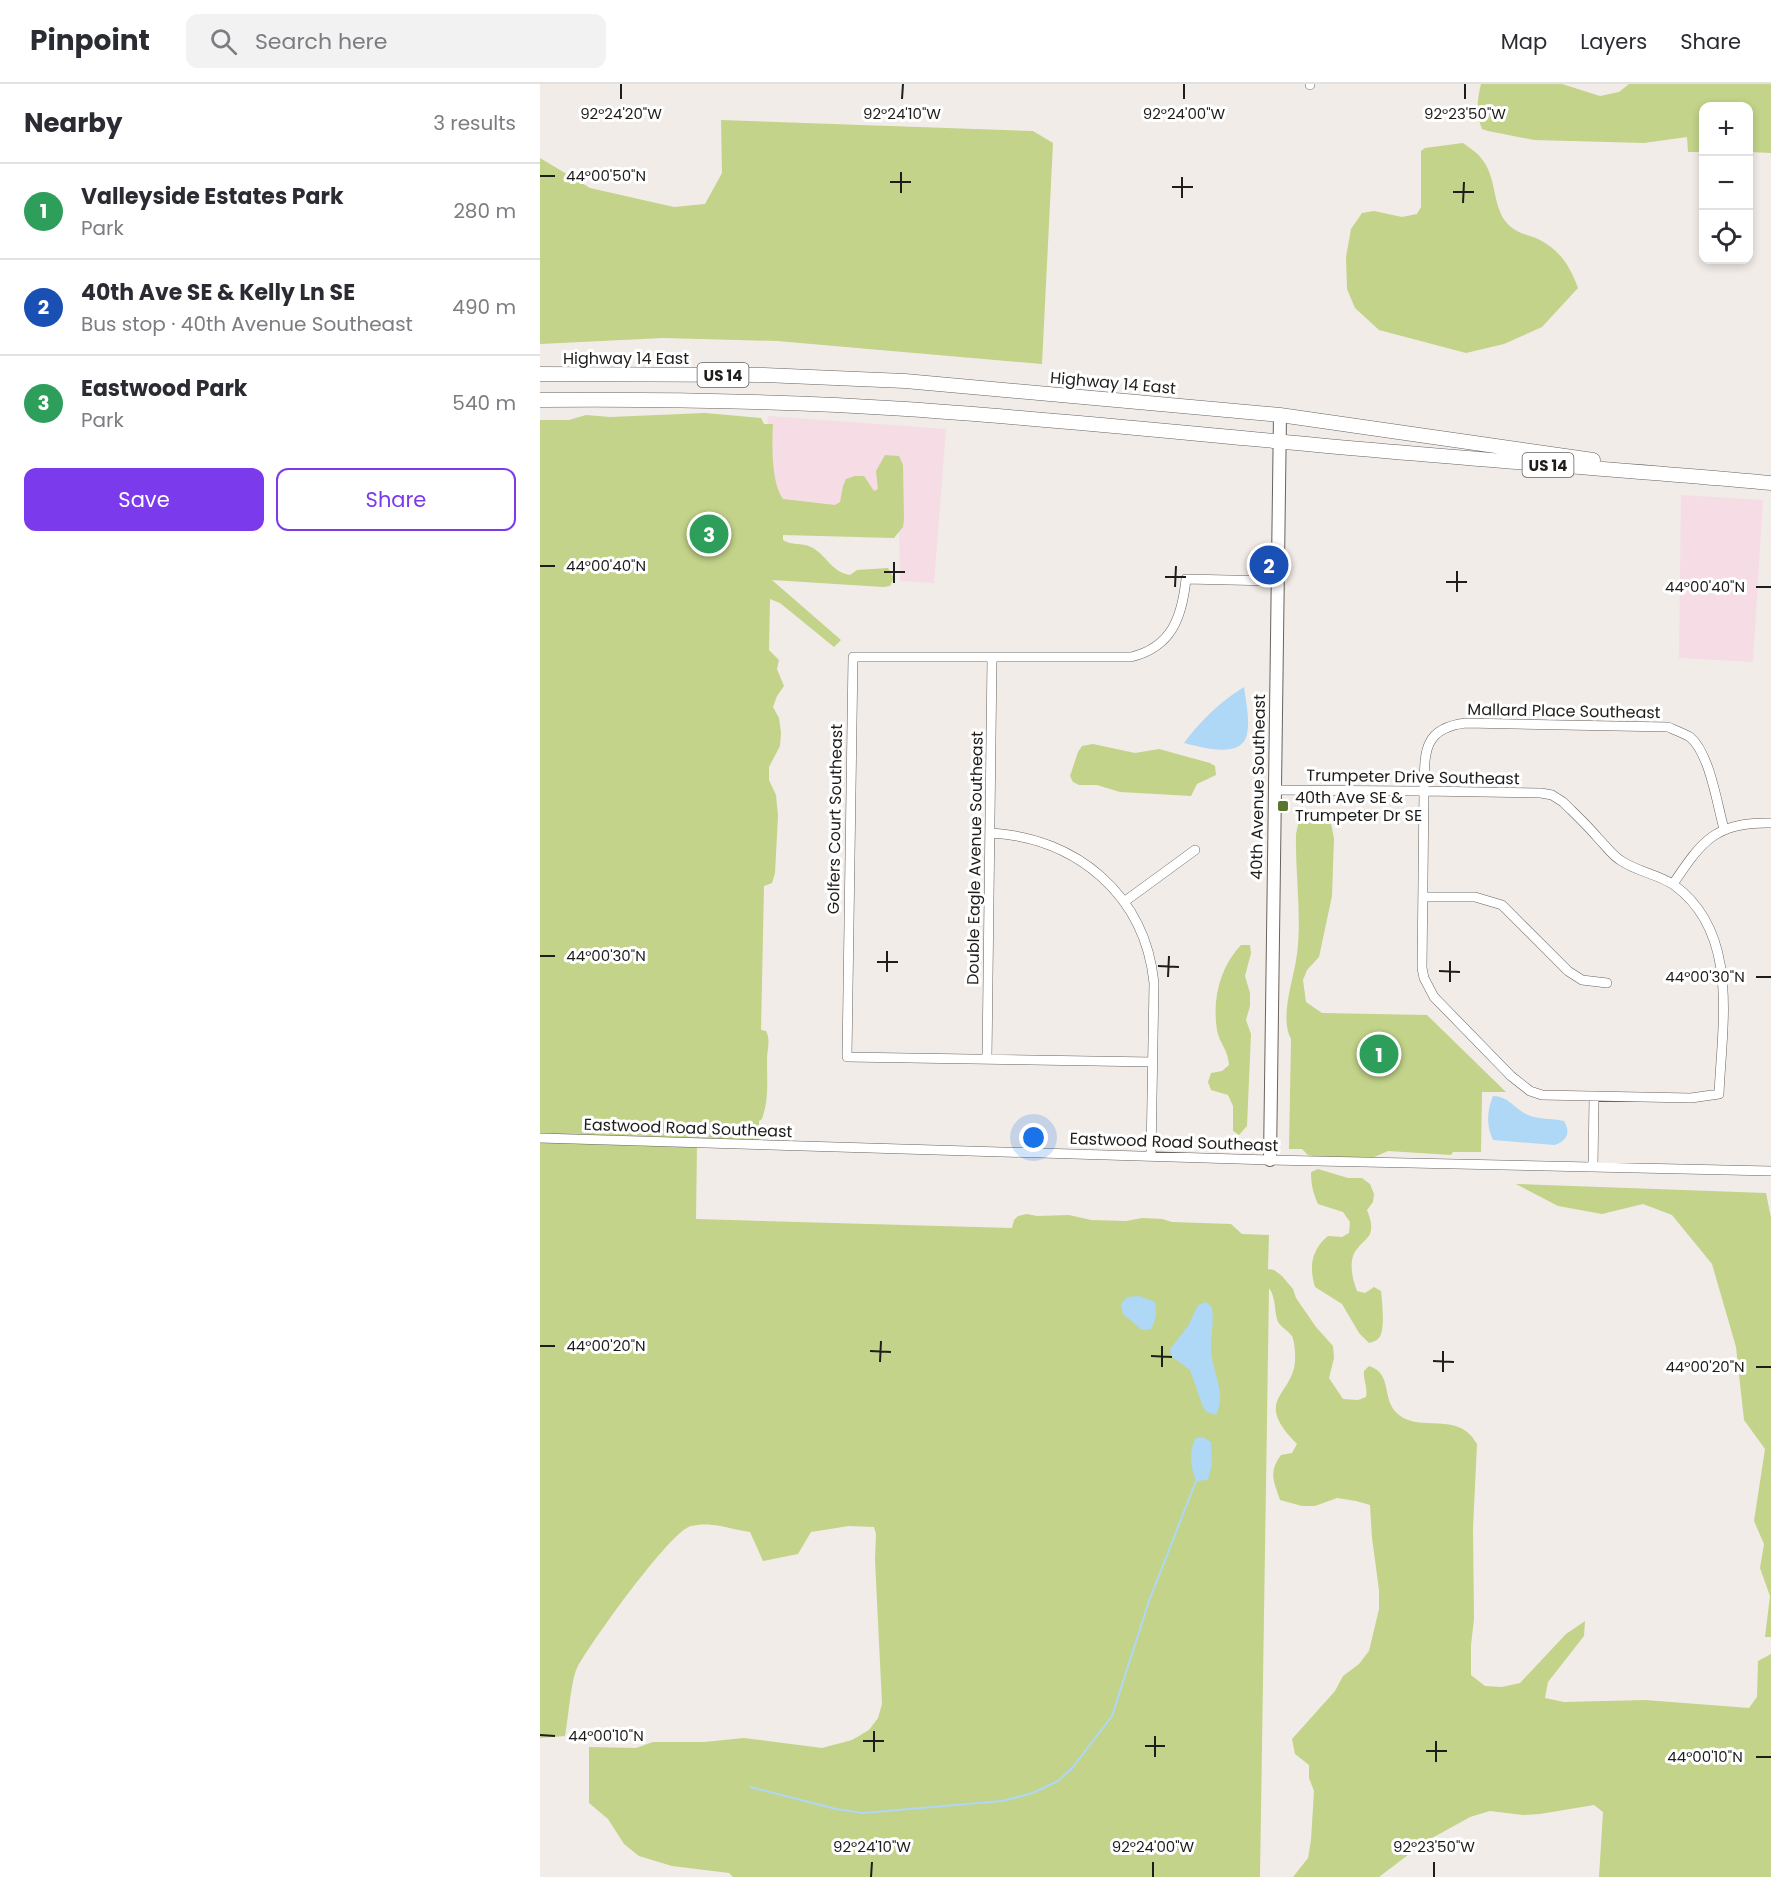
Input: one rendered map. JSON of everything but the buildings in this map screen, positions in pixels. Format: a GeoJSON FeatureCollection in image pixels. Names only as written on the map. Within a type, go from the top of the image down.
{"type":"FeatureCollection","features":[{"type":"Feature","properties":{"kind":"main road","name":"Highway 14 East"},"geometry":{"type":"LineString","coordinates":[[540,374],[764,375],[905,381],[1280,415],[1678,475]]}},
{"type":"Feature","properties":{"kind":"main road","name":"Highway 14 East"},"geometry":{"type":"LineString","coordinates":[[540,400],[774,403],[904,409],[1113,425],[1280,442],[1771,483]]}},
{"type":"Feature","properties":{"kind":"street","name":"40th Avenue Southeast"},"geometry":{"type":"LineString","coordinates":[[1270,1160],[1280,415]]}},
{"type":"Feature","properties":{"kind":"street","name":"Golfers Court Southeast"},"geometry":{"type":"LineString","coordinates":[[1153,1062],[847,1057],[853,657],[1110,658],[1140,654],[1159,644],[1174,626],[1182,608],[1186,579],[1277,580]]}},
{"type":"Feature","properties":{"kind":"street","name":"Double Eagle Avenue Southeast"},"geometry":{"type":"LineString","coordinates":[[987,1059],[992,658]]}},
{"type":"Feature","properties":{"kind":"street","name":"Mallard Place Southeast"},"geometry":{"type":"LineString","coordinates":[[1594,1097],[1542,1095],[1530,1091],[1511,1076],[1434,997],[1428,988],[1422,969],[1424,791],[1427,747],[1439,730],[1450,725],[1466,723],[1668,728],[1689,737],[1698,746],[1705,760],[1724,829]]}},
{"type":"Feature","properties":{"kind":"street","name":"Trumpeter Drive Southeast"},"geometry":{"type":"LineString","coordinates":[[1275,790],[1541,793],[1552,795],[1563,802],[1619,860],[1673,884],[1691,901],[1705,919],[1719,954],[1724,990],[1719,1094],[1691,1098],[1594,1097]]}},
{"type":"Feature","properties":{"kind":"street"},"geometry":{"type":"LineString","coordinates":[[1673,884],[1699,848],[1724,829],[1747,824],[1771,823]]}},
{"type":"Feature","properties":{"kind":"street"},"geometry":{"type":"LineString","coordinates":[[991,833],[1033,839],[1065,851],[1092,868],[1124,902],[1141,932],[1150,959],[1154,997],[1151,1156]]}},
{"type":"Feature","properties":{"kind":"street"},"geometry":{"type":"LineString","coordinates":[[1124,902],[1195,850]]}},
{"type":"Feature","properties":{"kind":"street"},"geometry":{"type":"LineString","coordinates":[[1423,897],[1475,897],[1502,905],[1568,971],[1582,980],[1606,983]]}},
{"type":"Feature","properties":{"kind":"street"},"geometry":{"type":"LineString","coordinates":[[1593,1167],[1594,1097]]}},
{"type":"Feature","properties":{"kind":"street","name":"Eastwood Road Southeast"},"geometry":{"type":"LineString","coordinates":[[540,1138],[1270,1160],[1771,1172]]}},
{"type":"Feature","properties":{"kind":"shaded area"},"geometry":{"type":"Polygon","coordinates":[[[768,416],[946,429],[934,583],[900,581],[899,523],[763,516],[768,416]]]}},
{"type":"Feature","properties":{"kind":"shaded area"},"geometry":{"type":"Polygon","coordinates":[[[1681,495],[1763,500],[1753,662],[1679,658],[1681,495]]]}},
{"type":"Feature","properties":{"kind":"green space"},"geometry":{"type":"Polygon","coordinates":[[[1481,84],[1562,84],[1600,96],[1619,92],[1629,84],[1771,84],[1771,153],[1753,152],[1753,102],[1699,102],[1699,152],[1688,152],[1687,137],[1644,143],[1534,140],[1488,131],[1482,129],[1478,101],[1481,84]]]}},
{"type":"Feature","properties":{"kind":"green space"},"geometry":{"type":"Polygon","coordinates":[[[721,120],[1033,131],[1053,143],[1042,364],[777,341],[663,338],[540,344],[540,158],[590,188],[674,207],[705,204],[722,173],[721,120]]]}},
{"type":"Feature","properties":{"kind":"green space"},"geometry":{"type":"Polygon","coordinates":[[[1463,143],[1486,165],[1498,207],[1509,226],[1552,248],[1568,266],[1578,288],[1542,327],[1504,344],[1466,353],[1379,330],[1355,308],[1347,289],[1346,257],[1351,229],[1362,213],[1374,211],[1402,217],[1417,214],[1421,207],[1421,151],[1425,148],[1463,143]]]}},
{"type":"Feature","properties":{"kind":"green space"},"geometry":{"type":"Polygon","coordinates":[[[705,413],[761,418],[764,424],[773,424],[774,473],[783,499],[835,505],[840,502],[846,479],[855,476],[864,476],[874,491],[878,489],[876,471],[885,455],[899,456],[903,465],[904,520],[903,527],[894,538],[783,535],[783,540],[786,542],[816,550],[844,573],[850,575],[857,570],[888,568],[894,578],[890,586],[883,587],[772,580],[841,640],[834,647],[780,603],[770,599],[769,650],[779,660],[777,669],[784,686],[773,707],[779,718],[780,746],[769,767],[769,780],[776,795],[778,816],[775,873],[772,883],[764,886],[761,1030],[766,1031],[768,1038],[767,1097],[762,1119],[759,1121],[759,1145],[697,1143],[696,1219],[1012,1228],[1018,1216],[1027,1214],[1069,1215],[1091,1220],[1126,1221],[1142,1218],[1172,1222],[1231,1224],[1242,1234],[1269,1235],[1268,1269],[1282,1276],[1293,1289],[1296,1298],[1316,1327],[1333,1346],[1334,1358],[1329,1378],[1343,1399],[1358,1400],[1366,1397],[1364,1371],[1369,1366],[1382,1375],[1390,1402],[1399,1415],[1408,1420],[1460,1428],[1477,1444],[1473,1528],[1474,1619],[1471,1675],[1485,1686],[1502,1687],[1520,1683],[1566,1634],[1585,1621],[1584,1636],[1548,1682],[1545,1698],[1564,1702],[1645,1700],[1749,1708],[1757,1697],[1758,1661],[1771,1654],[1771,1877],[1599,1877],[1603,1812],[1594,1805],[1523,1815],[1490,1811],[1470,1817],[1425,1842],[1379,1877],[1293,1877],[1308,1858],[1314,1791],[1309,1778],[1309,1765],[1295,1754],[1292,1739],[1335,1691],[1343,1676],[1359,1664],[1369,1651],[1379,1609],[1379,1590],[1370,1505],[1337,1498],[1315,1506],[1302,1506],[1280,1500],[1273,1472],[1281,1455],[1292,1453],[1297,1444],[1283,1428],[1277,1416],[1276,1406],[1294,1368],[1295,1352],[1292,1336],[1278,1322],[1274,1299],[1269,1288],[1260,1877],[733,1877],[729,1873],[672,1866],[639,1856],[624,1844],[608,1819],[589,1803],[589,1747],[636,1748],[653,1742],[704,1742],[744,1738],[822,1748],[852,1740],[869,1730],[878,1718],[882,1704],[874,1527],[849,1526],[811,1532],[798,1554],[763,1561],[750,1532],[713,1525],[691,1526],[666,1547],[649,1567],[584,1656],[575,1674],[565,1736],[540,1738],[540,420],[569,420],[586,415],[610,417],[705,413]]]}},
{"type":"Feature","properties":{"kind":"green space"},"geometry":{"type":"Polygon","coordinates":[[[1093,744],[1135,753],[1159,749],[1210,763],[1215,766],[1216,775],[1197,784],[1191,796],[1120,792],[1097,785],[1079,785],[1073,782],[1070,776],[1078,752],[1082,746],[1093,744]]]}},
{"type":"Feature","properties":{"kind":"green space"},"geometry":{"type":"Polygon","coordinates":[[[1308,816],[1321,816],[1331,823],[1334,839],[1332,896],[1319,957],[1307,970],[1303,980],[1306,1002],[1322,1013],[1427,1015],[1506,1092],[1482,1092],[1481,1152],[1453,1152],[1451,1155],[1388,1151],[1372,1158],[1323,1158],[1308,1155],[1302,1149],[1289,1149],[1291,1039],[1286,1020],[1298,939],[1296,834],[1299,820],[1308,816]]]}},
{"type":"Feature","properties":{"kind":"green space"},"geometry":{"type":"Polygon","coordinates":[[[1241,945],[1250,945],[1251,953],[1245,976],[1250,993],[1250,1006],[1246,1020],[1251,1034],[1247,1126],[1239,1135],[1233,1131],[1233,1106],[1228,1095],[1211,1090],[1208,1082],[1211,1073],[1222,1071],[1229,1065],[1217,1030],[1217,995],[1223,973],[1241,945]]]}},
{"type":"Feature","properties":{"kind":"green space"},"geometry":{"type":"Polygon","coordinates":[[[1318,1169],[1348,1178],[1362,1178],[1370,1184],[1374,1194],[1373,1202],[1367,1210],[1371,1225],[1370,1234],[1352,1258],[1352,1275],[1357,1291],[1365,1293],[1374,1287],[1381,1291],[1382,1330],[1378,1339],[1369,1343],[1359,1333],[1342,1304],[1315,1287],[1312,1266],[1318,1247],[1328,1236],[1342,1237],[1349,1233],[1350,1222],[1343,1212],[1318,1204],[1311,1181],[1311,1172],[1318,1169]]]}},
{"type":"Feature","properties":{"kind":"green space"},"geometry":{"type":"Polygon","coordinates":[[[1516,1184],[1766,1193],[1771,1218],[1771,1637],[1765,1637],[1770,1596],[1760,1568],[1764,1544],[1754,1521],[1765,1449],[1744,1420],[1736,1347],[1712,1264],[1672,1215],[1643,1204],[1602,1214],[1558,1206],[1516,1184]]]}},
{"type":"Feature","properties":{"kind":"water"},"geometry":{"type":"Polygon","coordinates":[[[1244,687],[1248,723],[1244,742],[1237,747],[1220,750],[1184,743],[1211,712],[1244,687]]]}},
{"type":"Feature","properties":{"kind":"water"},"geometry":{"type":"Polygon","coordinates":[[[1493,1096],[1507,1100],[1531,1116],[1564,1121],[1567,1136],[1555,1145],[1493,1140],[1488,1118],[1493,1096]]]}},
{"type":"Feature","properties":{"kind":"water"},"geometry":{"type":"Polygon","coordinates":[[[1139,1296],[1155,1302],[1156,1316],[1151,1329],[1142,1330],[1123,1314],[1121,1304],[1127,1297],[1139,1296]]]}},
{"type":"Feature","properties":{"kind":"water"},"geometry":{"type":"Polygon","coordinates":[[[1206,1302],[1212,1307],[1211,1350],[1220,1391],[1216,1415],[1207,1412],[1203,1407],[1190,1370],[1171,1356],[1170,1349],[1188,1326],[1198,1305],[1206,1302]]]}},
{"type":"Feature","properties":{"kind":"water"},"geometry":{"type":"Polygon","coordinates":[[[1203,1437],[1211,1442],[1212,1464],[1208,1480],[1196,1481],[1191,1453],[1196,1438],[1203,1437]]]}},
{"type":"Feature","properties":{"kind":"waterway"},"geometry":{"type":"LineString","coordinates":[[750,1787],[836,1809],[863,1813],[1002,1801],[1033,1793],[1058,1781],[1073,1767],[1112,1716],[1149,1601],[1196,1481]]}},
{"type":"Feature","properties":{"kind":"place","name":"Eastwood Park"},"geometry":{"type":"Point","coordinates":[709,534]}},
{"type":"Feature","properties":{"kind":"place","name":"40th Ave SE & Kelly Ln SE"},"geometry":{"type":"Point","coordinates":[1269,565]}},
{"type":"Feature","properties":{"kind":"place","name":"40th Ave SE & Trumpeter Dr SE"},"geometry":{"type":"Point","coordinates":[1283,806]}},
{"type":"Feature","properties":{"kind":"place","name":"Valleyside Estates Park"},"geometry":{"type":"Point","coordinates":[1379,1054]}}]}
